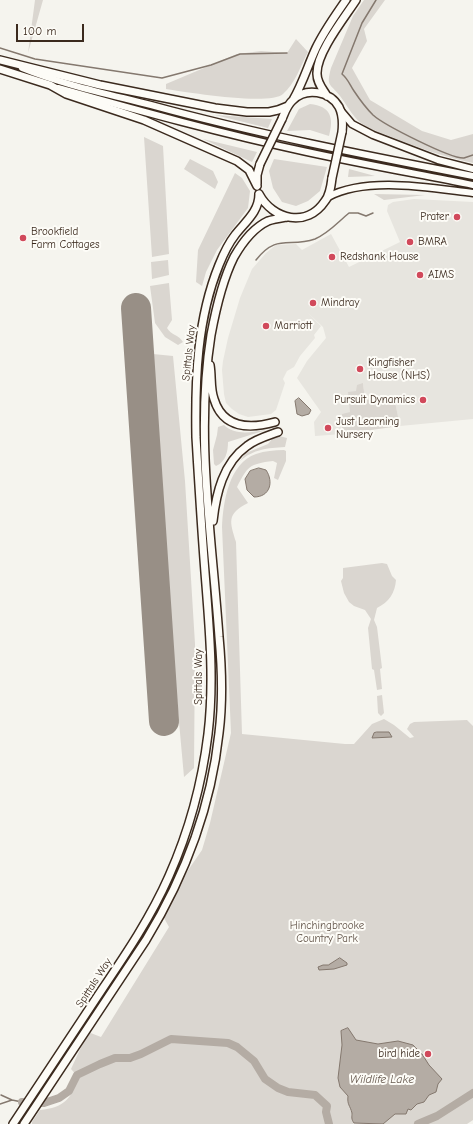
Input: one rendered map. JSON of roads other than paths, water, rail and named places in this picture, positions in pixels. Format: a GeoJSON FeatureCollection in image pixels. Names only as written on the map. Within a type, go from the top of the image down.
{"type":"FeatureCollection","features":[{"type":"Feature","properties":{"kind":"highway"},"geometry":{"type":"LineString","coordinates":[[257,186],[257,175],[260,164],[288,106],[304,81],[317,47],[346,0]]}},
{"type":"Feature","properties":{"kind":"highway"},"geometry":{"type":"LineString","coordinates":[[0,68],[50,85],[66,94],[165,129],[237,161],[249,170],[257,186],[259,194],[271,209],[287,217],[299,218],[311,214],[321,207],[328,197],[342,132],[342,117],[336,103],[328,96],[318,80],[318,66],[324,50],[356,0]]}},
{"type":"Feature","properties":{"kind":"highway"},"geometry":{"type":"LineString","coordinates":[[0,60],[100,85],[215,108],[247,112],[269,112],[288,106]]}},
{"type":"Feature","properties":{"kind":"highway"},"geometry":{"type":"LineString","coordinates":[[293,100],[307,93],[318,93],[328,96]]}},
{"type":"Feature","properties":{"kind":"highway","name":"Spittals Way"},"geometry":{"type":"LineString","coordinates":[[14,1123],[150,915],[178,855],[198,793],[208,733],[211,696],[210,638],[196,437],[198,351],[207,304],[219,265],[227,248],[254,211],[258,203],[259,194]]}},
{"type":"Feature","properties":{"kind":"highway","name":"Spittals Way"},"geometry":{"type":"LineString","coordinates":[[24,1124],[159,918],[188,859],[203,815],[215,766],[219,734],[222,667],[210,542],[206,465],[204,406],[209,351],[214,317],[220,294],[227,272],[239,249],[250,234],[261,225],[275,219],[287,217]]}},
{"type":"Feature","properties":{"kind":"highway"},"geometry":{"type":"LineString","coordinates":[[209,351],[213,395],[215,403],[224,416],[232,422],[244,426],[261,426],[275,422]]}},
{"type":"Feature","properties":{"kind":"highway"},"geometry":{"type":"LineString","coordinates":[[210,542],[218,492],[230,463],[245,447],[278,432]]}},
{"type":"Feature","properties":{"kind":"main road"},"geometry":{"type":"LineString","coordinates":[[14,64],[24,69],[58,80],[216,123],[308,144],[473,176]]}},
{"type":"Feature","properties":{"kind":"main road"},"geometry":{"type":"LineString","coordinates":[[50,85],[150,114],[245,138],[306,152],[473,185]]}},
{"type":"Feature","properties":{"kind":"main road"},"geometry":{"type":"LineString","coordinates":[[339,108],[352,124],[373,135],[438,160],[473,169]]}},
{"type":"Feature","properties":{"kind":"main road"},"geometry":{"type":"LineString","coordinates":[[328,197],[349,188],[375,186],[414,187],[473,193]]}},
{"type":"Feature","properties":{"kind":"water"},"geometry":{"type":"Polygon","coordinates":[[[299,398],[311,410],[309,414],[302,416],[297,414],[295,401],[299,398]]]}},
{"type":"Feature","properties":{"kind":"water"},"geometry":{"type":"Polygon","coordinates":[[[259,468],[266,470],[270,479],[270,484],[267,492],[254,497],[247,490],[245,479],[250,471],[259,468]]]}},
{"type":"Feature","properties":{"kind":"water"},"geometry":{"type":"Polygon","coordinates":[[[389,732],[392,737],[372,738],[374,733],[389,732]]]}},
{"type":"Feature","properties":{"kind":"water"},"geometry":{"type":"Polygon","coordinates":[[[340,958],[347,963],[347,965],[334,969],[319,970],[318,967],[328,965],[340,958]]]}},
{"type":"Feature","properties":{"kind":"water","name":"Wildlife Lake"},"geometry":{"type":"Polygon","coordinates":[[[348,1028],[356,1040],[378,1044],[398,1041],[413,1045],[442,1079],[438,1084],[436,1092],[429,1095],[424,1102],[417,1104],[411,1110],[408,1109],[406,1114],[395,1114],[383,1124],[354,1123],[348,1103],[348,1096],[340,1087],[338,1078],[342,1045],[341,1031],[348,1028]]]}},
{"type":"Feature","properties":{"kind":"waterway"},"geometry":{"type":"LineString","coordinates":[[376,0],[362,23],[342,74],[365,107],[380,120],[418,141],[446,153],[464,158],[473,155]]}},
{"type":"Feature","properties":{"kind":"waterway"},"geometry":{"type":"LineString","coordinates":[[0,48],[35,59],[162,78],[211,65],[240,54],[287,53]]}},
{"type":"Feature","properties":{"kind":"waterway"},"geometry":{"type":"LineString","coordinates":[[256,260],[263,252],[277,244],[306,241],[320,237],[349,213],[358,213],[366,216],[373,213]]}},
{"type":"Feature","properties":{"kind":"waterway"},"geometry":{"type":"LineString","coordinates":[[22,1102],[44,1103],[59,1098],[69,1091],[77,1075],[115,1058],[130,1058],[141,1054],[171,1039],[228,1043],[237,1047],[254,1061],[265,1079],[278,1088],[288,1092],[315,1095],[327,1106],[326,1112],[329,1124]]}},
{"type":"Feature","properties":{"kind":"waterway"},"geometry":{"type":"LineString","coordinates":[[418,1124],[437,1116],[473,1093]]}},
{"type":"Feature","properties":{"kind":"waterway"},"geometry":{"type":"LineString","coordinates":[[1,1095],[12,1100]]}},
{"type":"Feature","properties":{"kind":"waterway"},"geometry":{"type":"LineString","coordinates":[[0,1104],[12,1100],[22,1102]]}},
{"type":"Feature","properties":{"kind":"place","name":"Prater"},"geometry":{"type":"Point","coordinates":[457,217]}},
{"type":"Feature","properties":{"kind":"place","name":"Brookfield Farm Cottages"},"geometry":{"type":"Point","coordinates":[23,238]}},
{"type":"Feature","properties":{"kind":"place","name":"BMRA"},"geometry":{"type":"Point","coordinates":[410,242]}},
{"type":"Feature","properties":{"kind":"place","name":"Redshank House"},"geometry":{"type":"Point","coordinates":[332,257]}},
{"type":"Feature","properties":{"kind":"place","name":"AIMS"},"geometry":{"type":"Point","coordinates":[420,275]}},
{"type":"Feature","properties":{"kind":"place","name":"Mindray"},"geometry":{"type":"Point","coordinates":[313,303]}},
{"type":"Feature","properties":{"kind":"place","name":"Marriott"},"geometry":{"type":"Point","coordinates":[266,326]}},
{"type":"Feature","properties":{"kind":"place","name":"Kingfisher House (NHS)"},"geometry":{"type":"Point","coordinates":[360,369]}},
{"type":"Feature","properties":{"kind":"place","name":"Pursuit Dynamics"},"geometry":{"type":"Point","coordinates":[423,400]}},
{"type":"Feature","properties":{"kind":"place","name":"Just Learning Nursery"},"geometry":{"type":"Point","coordinates":[328,428]}},
{"type":"Feature","properties":{"kind":"place","name":"bird hide"},"geometry":{"type":"Point","coordinates":[428,1054]}},
{"type":"Feature","properties":{"kind":"park label","name":"Hinchingbrooke Country Park"},"geometry":{"type":"Point","coordinates":[327,932]}}]}
